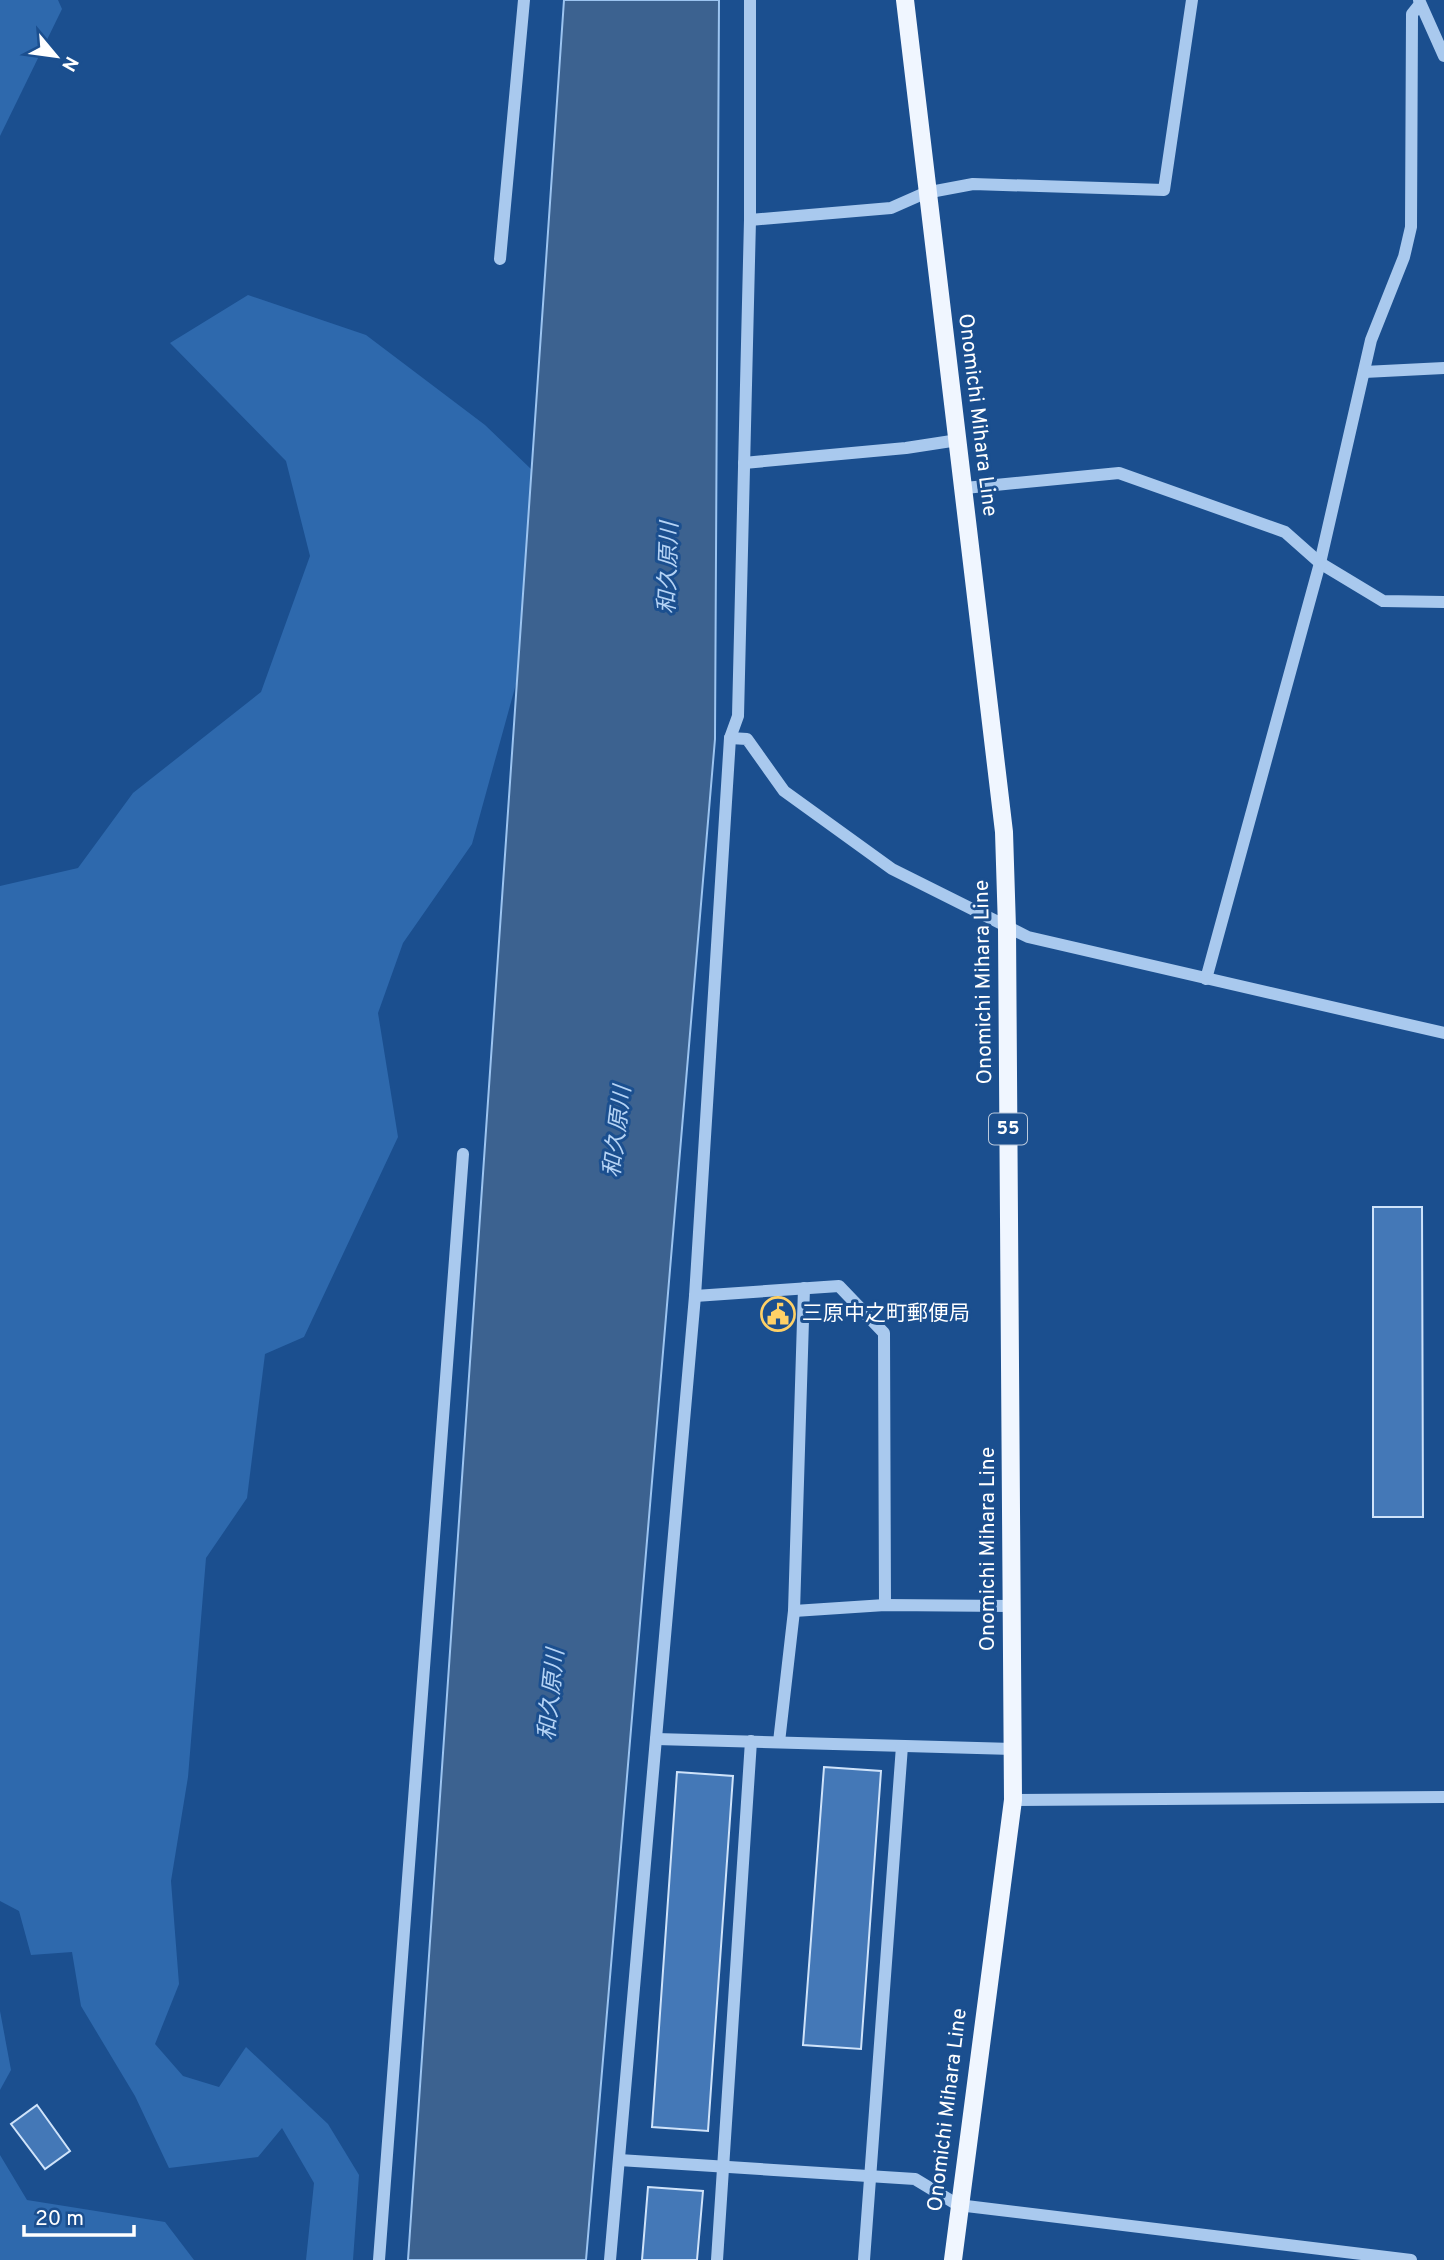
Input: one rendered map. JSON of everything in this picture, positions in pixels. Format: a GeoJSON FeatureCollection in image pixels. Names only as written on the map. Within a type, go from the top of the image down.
{"type":"FeatureCollection","features":[{"type":"Feature","properties":{"kind":"main road","name":"Onomichi Mihara Line"},"geometry":{"type":"LineString","coordinates":[[905,0],[1004,832],[1007,928],[1013,1800],[958,2204],[953,2260]]}},
{"type":"Feature","properties":{"kind":"street"},"geometry":{"type":"LineString","coordinates":[[499,259],[524,0]]}},
{"type":"Feature","properties":{"kind":"street"},"geometry":{"type":"LineString","coordinates":[[610,2260],[695,1296],[730,738],[738,716],[750,220],[750,0]]}},
{"type":"Feature","properties":{"kind":"street"},"geometry":{"type":"LineString","coordinates":[[750,220],[891,208],[926,193],[973,184],[1164,190],[1192,0]]}},
{"type":"Feature","properties":{"kind":"street"},"geometry":{"type":"LineString","coordinates":[[1420,2],[1444,55]]}},
{"type":"Feature","properties":{"kind":"street"},"geometry":{"type":"LineString","coordinates":[[1206,979],[1320,563],[1371,340],[1404,257],[1411,227],[1412,14],[1420,2]]}},
{"type":"Feature","properties":{"kind":"street"},"geometry":{"type":"LineString","coordinates":[[1364,372],[1444,368]]}},
{"type":"Feature","properties":{"kind":"street"},"geometry":{"type":"LineString","coordinates":[[744,463],[906,449],[958,440]]}},
{"type":"Feature","properties":{"kind":"street"},"geometry":{"type":"LineString","coordinates":[[965,488],[1119,473],[1285,532],[1320,563],[1383,601],[1444,602]]}},
{"type":"Feature","properties":{"kind":"street"},"geometry":{"type":"LineString","coordinates":[[730,738],[747,739],[784,791],[892,869],[1028,937],[1444,1033]]}},
{"type":"Feature","properties":{"kind":"street"},"geometry":{"type":"LineString","coordinates":[[379,2260],[463,1154]]}},
{"type":"Feature","properties":{"kind":"street"},"geometry":{"type":"LineString","coordinates":[[695,1296],[839,1286],[884,1333],[885,1605]]}},
{"type":"Feature","properties":{"kind":"street"},"geometry":{"type":"LineString","coordinates":[[779,1742],[794,1611],[804,1289]]}},
{"type":"Feature","properties":{"kind":"street"},"geometry":{"type":"LineString","coordinates":[[794,1611],[885,1605],[1011,1606]]}},
{"type":"Feature","properties":{"kind":"street"},"geometry":{"type":"LineString","coordinates":[[656,1739],[1013,1749]]}},
{"type":"Feature","properties":{"kind":"street"},"geometry":{"type":"LineString","coordinates":[[717,2260],[751,1741]]}},
{"type":"Feature","properties":{"kind":"street"},"geometry":{"type":"LineString","coordinates":[[864,2260],[873,2176],[902,1746]]}},
{"type":"Feature","properties":{"kind":"street"},"geometry":{"type":"LineString","coordinates":[[1013,1800],[1444,1797]]}},
{"type":"Feature","properties":{"kind":"street"},"geometry":{"type":"LineString","coordinates":[[619,2160],[915,2179],[958,2204],[1411,2260]]}},
{"type":"Feature","properties":{"kind":"shaded area"},"geometry":{"type":"Polygon","coordinates":[[[0,0],[58,0],[62,9],[0,136],[0,0]]]}},
{"type":"Feature","properties":{"kind":"shaded area"},"geometry":{"type":"Polygon","coordinates":[[[248,295],[366,335],[485,425],[532,470],[530,633],[472,844],[403,943],[378,1013],[398,1137],[304,1337],[265,1354],[247,1498],[206,1558],[188,1777],[171,1881],[179,1984],[155,2044],[183,2076],[219,2087],[246,2047],[328,2124],[359,2175],[353,2260],[306,2260],[314,2183],[282,2128],[258,2157],[169,2168],[135,2096],[81,2006],[72,1952],[31,1955],[19,1911],[0,1901],[0,886],[78,868],[133,793],[261,692],[310,556],[286,461],[170,343],[248,295]]]}},
{"type":"Feature","properties":{"kind":"shaded area"},"geometry":{"type":"Polygon","coordinates":[[[0,2011],[11,2070],[0,2090],[0,2011]]]}},
{"type":"Feature","properties":{"kind":"shaded area"},"geometry":{"type":"Polygon","coordinates":[[[0,2155],[27,2200],[165,2222],[194,2260],[0,2260],[0,2155]]]}},
{"type":"Feature","properties":{"kind":"water","name":"和久原川"},"geometry":{"type":"Polygon","coordinates":[[[564,0],[719,0],[715,739],[586,2260],[408,2260],[564,0]]]}},
{"type":"Feature","properties":{"kind":"building"},"geometry":{"type":"Polygon","coordinates":[[[1373,1207],[1422,1207],[1423,1517],[1373,1517],[1373,1207]]]}},
{"type":"Feature","properties":{"kind":"building"},"geometry":{"type":"Polygon","coordinates":[[[824,1767],[881,1771],[861,2049],[803,2045],[824,1767]]]}},
{"type":"Feature","properties":{"kind":"building"},"geometry":{"type":"Polygon","coordinates":[[[677,1772],[733,1776],[708,2131],[652,2127],[677,1772]]]}},
{"type":"Feature","properties":{"kind":"building"},"geometry":{"type":"Polygon","coordinates":[[[37,2105],[70,2151],[45,2169],[11,2124],[37,2105]]]}},
{"type":"Feature","properties":{"kind":"building"},"geometry":{"type":"Polygon","coordinates":[[[648,2187],[703,2191],[697,2260],[642,2260],[648,2187]]]}},
{"type":"Feature","properties":{"kind":"place","name":"三原中之町郵便局"},"geometry":{"type":"Point","coordinates":[778,1314]}}]}
